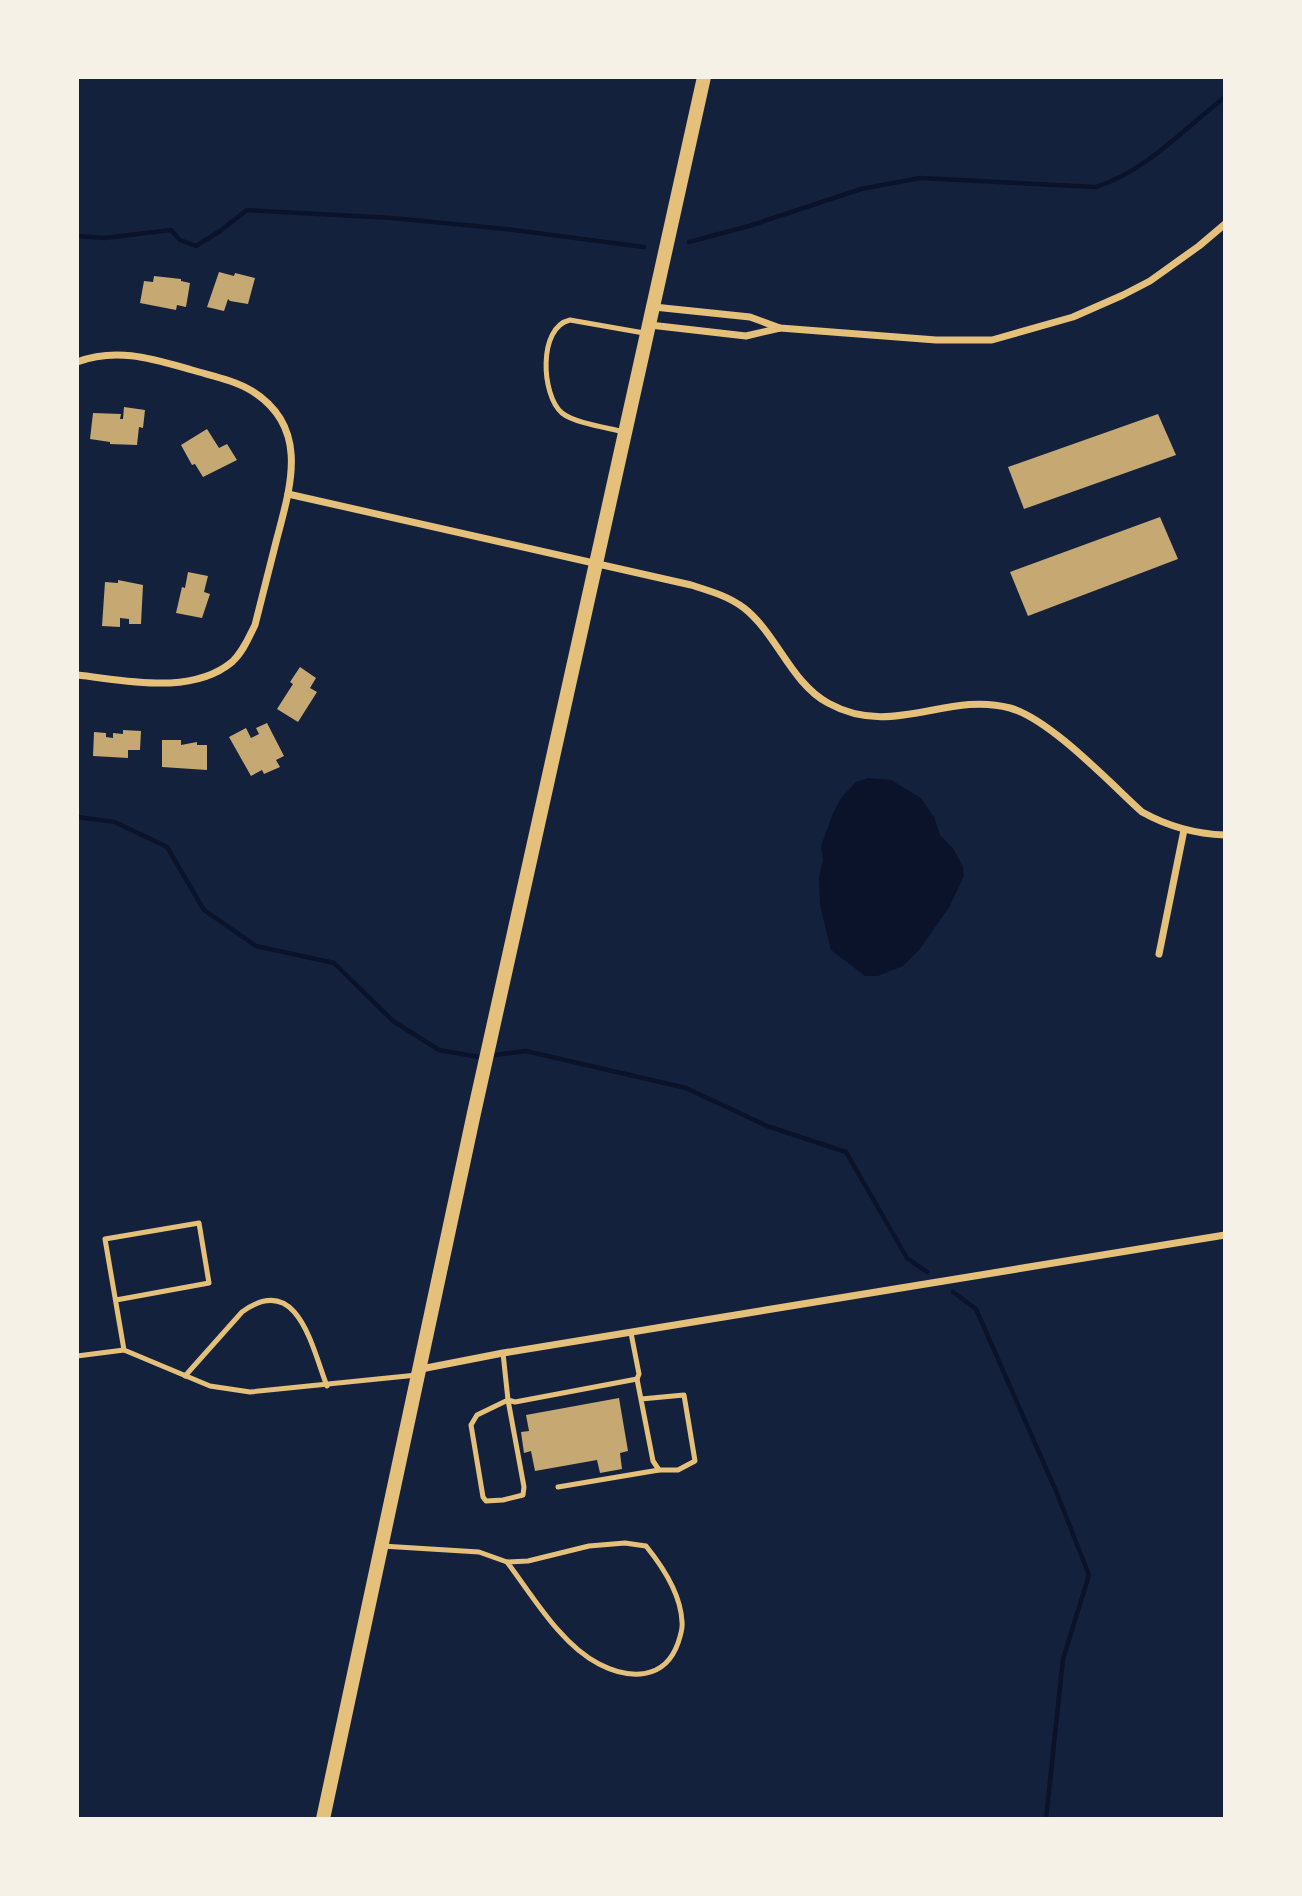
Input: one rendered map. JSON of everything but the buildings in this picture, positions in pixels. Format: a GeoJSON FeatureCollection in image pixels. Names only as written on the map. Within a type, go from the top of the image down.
{"type":"FeatureCollection","features":[{"type":"Feature","properties":{"kind":"main road"},"geometry":{"type":"LineString","coordinates":[[323,1819],[491,1039],[705,77]]}},
{"type":"Feature","properties":{"kind":"street"},"geometry":{"type":"LineString","coordinates":[[653,307],[750,317],[780,328],[936,340],[992,340],[1073,317],[1123,295],[1160,274],[1225,224]]}},
{"type":"Feature","properties":{"kind":"street"},"geometry":{"type":"LineString","coordinates":[[648,329],[746,336],[780,328]]}},
{"type":"Feature","properties":{"kind":"street"},"geometry":{"type":"LineString","coordinates":[[77,362],[129,354],[234,383],[253,391],[269,405],[288,437],[293,474],[255,625],[233,661],[215,673],[176,682],[77,675]]}},
{"type":"Feature","properties":{"kind":"street"},"geometry":{"type":"LineString","coordinates":[[288,495],[722,595],[745,608],[812,691],[846,712],[873,718],[894,718],[973,704],[1012,708],[1050,730],[1142,812],[1184,830],[1225,835]]}},
{"type":"Feature","properties":{"kind":"street"},"geometry":{"type":"LineString","coordinates":[[1158,954],[1184,830]]}},
{"type":"Feature","properties":{"kind":"street"},"geometry":{"type":"LineString","coordinates":[[420,1372],[503,1353],[1225,1235]]}},
{"type":"Feature","properties":{"kind":"lane"},"geometry":{"type":"LineString","coordinates":[[626,432],[565,416],[555,407],[547,384],[550,337],[562,322],[570,320],[648,329]]}},
{"type":"Feature","properties":{"kind":"lane"},"geometry":{"type":"LineString","coordinates":[[116,1300],[209,1283],[199,1223],[105,1239],[124,1350]]}},
{"type":"Feature","properties":{"kind":"lane"},"geometry":{"type":"LineString","coordinates":[[185,1376],[242,1312],[261,1301],[272,1300],[281,1301],[295,1311],[302,1322],[327,1386]]}},
{"type":"Feature","properties":{"kind":"lane"},"geometry":{"type":"LineString","coordinates":[[631,1333],[653,1461],[659,1469]]}},
{"type":"Feature","properties":{"kind":"lane"},"geometry":{"type":"LineString","coordinates":[[77,1356],[124,1350],[210,1386],[250,1392],[327,1386],[420,1372]]}},
{"type":"Feature","properties":{"kind":"lane"},"geometry":{"type":"LineString","coordinates":[[503,1353],[508,1400],[524,1487],[523,1495],[486,1501],[482,1497],[471,1425],[477,1415],[508,1400],[515,1402],[637,1379]]}},
{"type":"Feature","properties":{"kind":"lane"},"geometry":{"type":"LineString","coordinates":[[558,1487],[659,1469],[678,1469],[695,1461],[684,1395],[641,1399]]}},
{"type":"Feature","properties":{"kind":"lane"},"geometry":{"type":"LineString","coordinates":[[382,1546],[479,1552],[507,1562],[528,1562],[589,1546],[625,1543],[646,1546],[661,1565],[676,1595],[682,1622],[675,1653],[667,1664],[657,1671],[634,1675],[600,1665],[574,1647],[507,1562]]}},
{"type":"Feature","properties":{"kind":"water"},"geometry":{"type":"Polygon","coordinates":[[[868,778],[891,780],[921,798],[934,817],[940,835],[953,848],[963,867],[964,876],[950,906],[920,949],[903,966],[878,976],[865,976],[831,950],[820,906],[819,877],[823,860],[821,846],[833,813],[841,798],[856,782],[868,778]]]}},
{"type":"Feature","properties":{"kind":"waterway"},"geometry":{"type":"LineString","coordinates":[[689,242],[749,226],[861,189],[920,178],[1096,187],[1148,160],[1225,97]]}},
{"type":"Feature","properties":{"kind":"waterway"},"geometry":{"type":"LineString","coordinates":[[77,236],[105,238],[171,230],[180,240],[196,246],[247,210],[392,218],[506,229],[644,247]]}},
{"type":"Feature","properties":{"kind":"waterway"},"geometry":{"type":"LineString","coordinates":[[77,817],[115,822],[167,847],[204,910],[256,946],[334,963],[393,1021],[439,1050],[479,1057],[526,1051],[686,1088],[767,1126],[846,1152],[907,1258],[927,1272]]}},
{"type":"Feature","properties":{"kind":"waterway"},"geometry":{"type":"LineString","coordinates":[[953,1292],[976,1309],[1056,1491],[1089,1575],[1063,1659],[1046,1819]]}}]}
